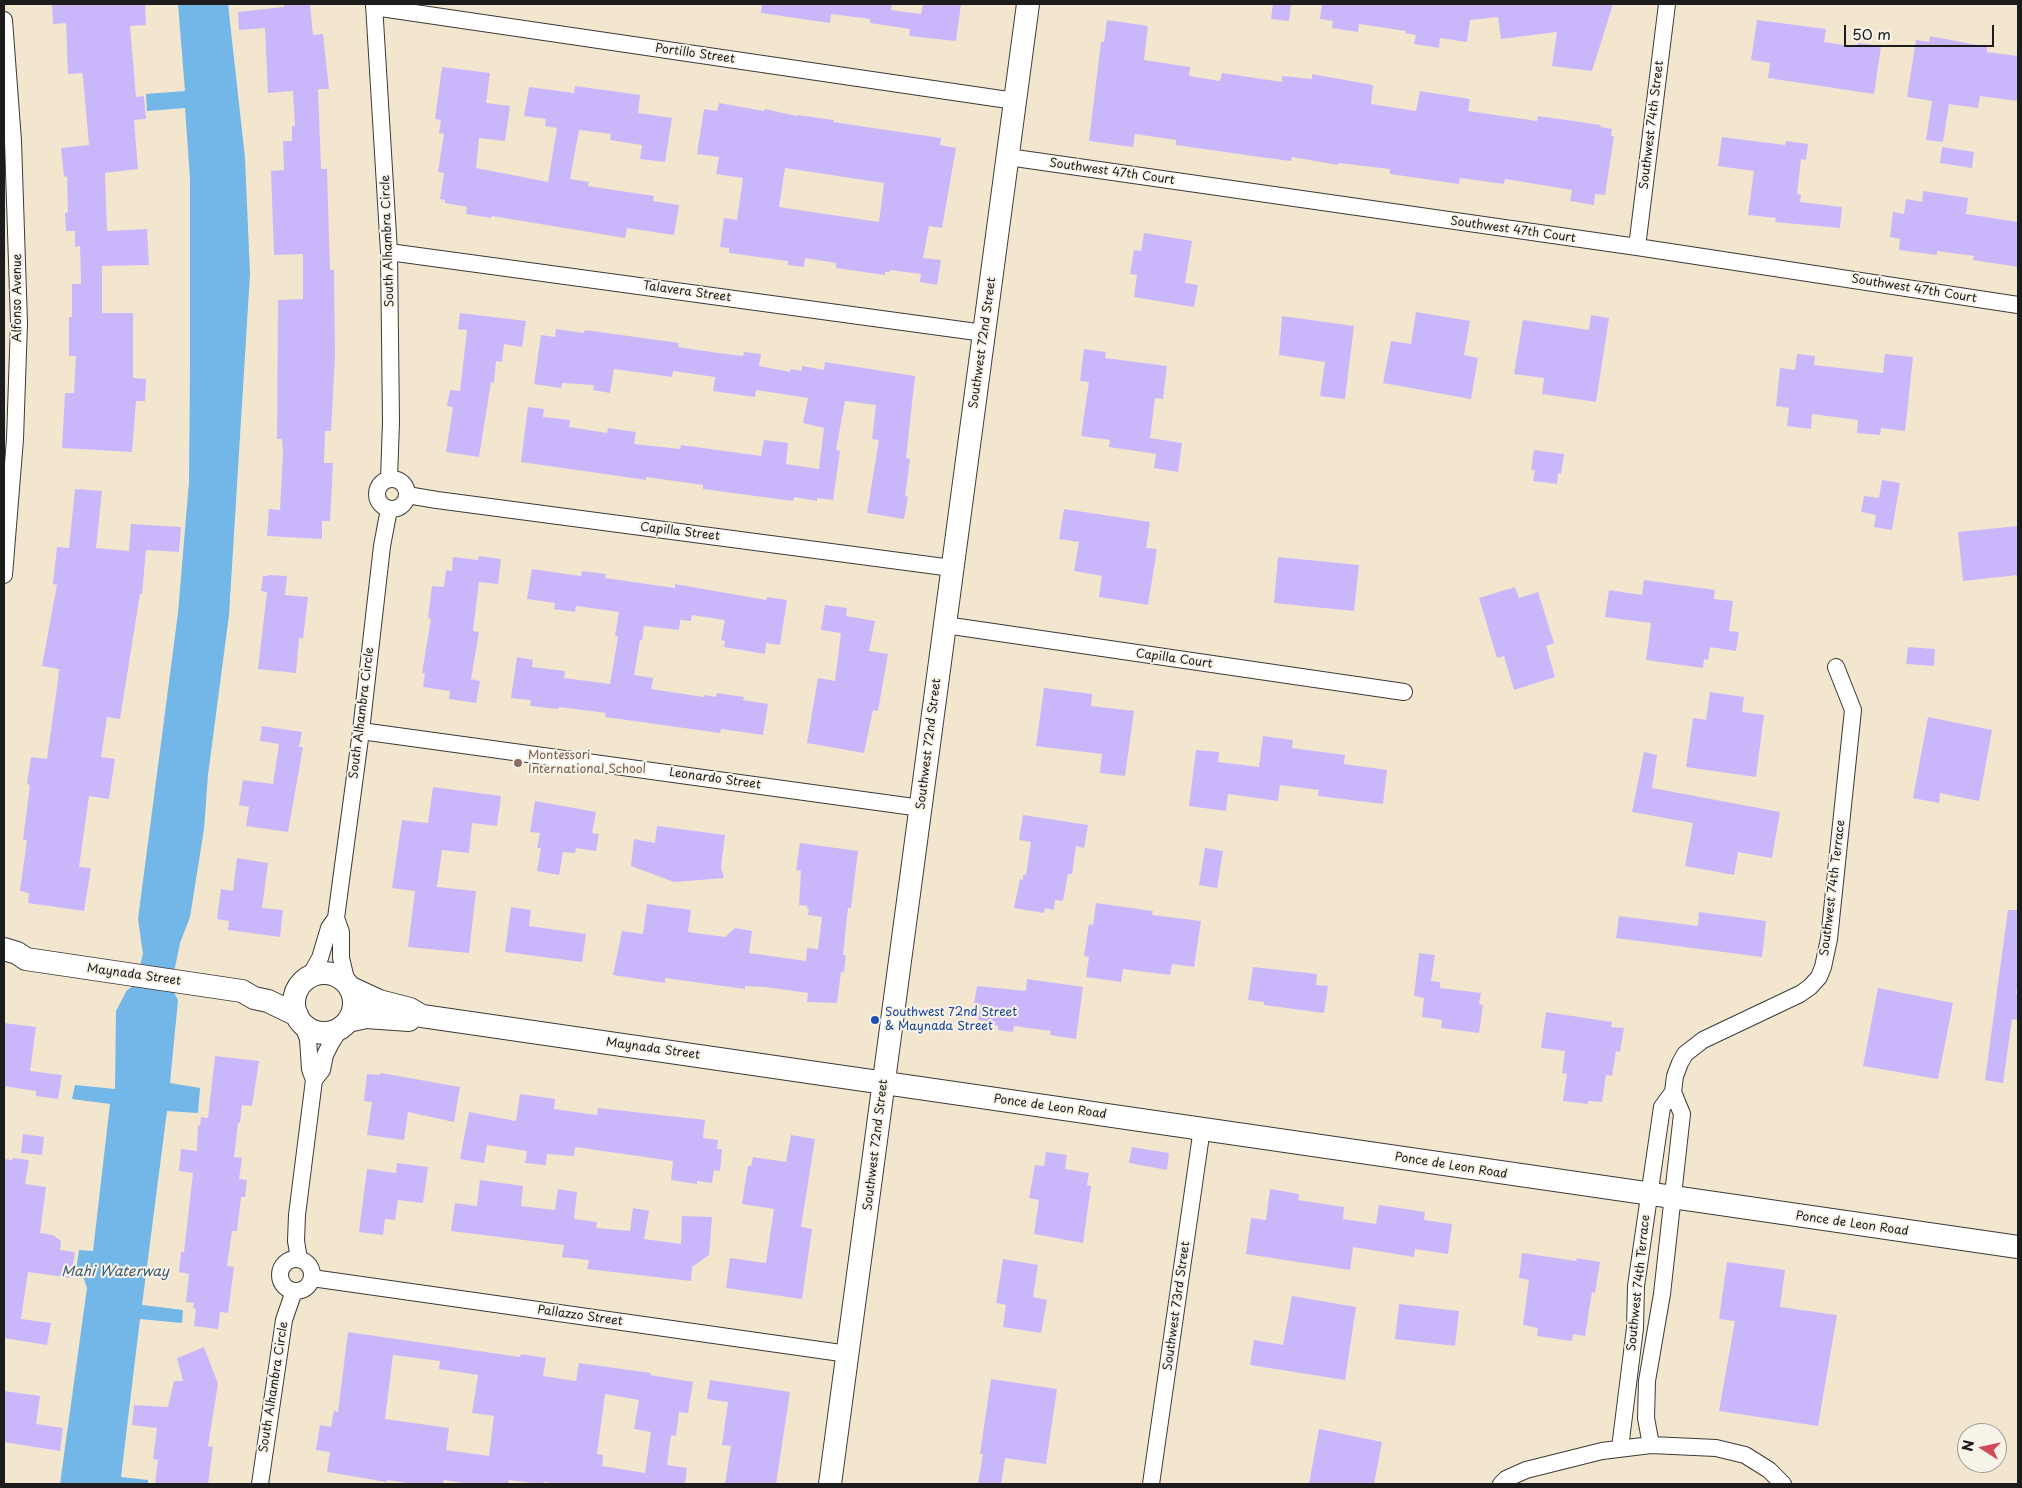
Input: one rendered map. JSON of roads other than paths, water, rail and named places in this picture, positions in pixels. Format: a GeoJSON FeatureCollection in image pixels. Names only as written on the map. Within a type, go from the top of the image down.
{"type":"FeatureCollection","features":[{"type":"Feature","properties":{"kind":"street","name":"Southwest 72nd Street"},"geometry":{"type":"LineString","coordinates":[[830,1484],[1028,4]]}},
{"type":"Feature","properties":{"kind":"street","name":"Southwest 74th Street"},"geometry":{"type":"LineString","coordinates":[[1637,247],[1667,4]]}},
{"type":"Feature","properties":{"kind":"street","name":"Portillo Street"},"geometry":{"type":"LineString","coordinates":[[374,5],[1015,101]]}},
{"type":"Feature","properties":{"kind":"street","name":"South Alhambra Circle"},"geometry":{"type":"LineString","coordinates":[[374,5],[390,252],[391,422],[389,478]]}},
{"type":"Feature","properties":{"kind":"street","name":"Alfonso Avenue"},"geometry":{"type":"LineString","coordinates":[[4,20],[14,166],[19,323],[15,439],[4,575]]}},
{"type":"Feature","properties":{"kind":"street","name":"Southwest 47th Court"},"geometry":{"type":"LineString","coordinates":[[1008,157],[1637,247],[2018,305]]}},
{"type":"Feature","properties":{"kind":"street","name":"Talavera Street"},"geometry":{"type":"LineString","coordinates":[[390,252],[984,333]]}},
{"type":"Feature","properties":{"kind":"street"},"geometry":{"type":"LineString","coordinates":[[389,478],[402,482],[407,495],[401,506],[389,509],[381,505],[376,496],[381,482],[389,478]]}},
{"type":"Feature","properties":{"kind":"street","name":"Capilla Street"},"geometry":{"type":"LineString","coordinates":[[407,495],[447,502],[952,568]]}},
{"type":"Feature","properties":{"kind":"street","name":"South Alhambra Circle"},"geometry":{"type":"LineString","coordinates":[[349,986],[341,958],[341,932],[336,918],[382,546],[389,509]]}},
{"type":"Feature","properties":{"kind":"street","name":"Capilla Court"},"geometry":{"type":"LineString","coordinates":[[945,625],[1404,692]]}},
{"type":"Feature","properties":{"kind":"street","name":"Southwest 74th Terrace"},"geometry":{"type":"LineString","coordinates":[[1620,1448],[1640,1261],[1662,1107],[1673,1092],[1675,1076],[1680,1063],[1693,1047],[1703,1040],[1800,994],[1810,987],[1823,967],[1829,939],[1853,710],[1836,667]]}},
{"type":"Feature","properties":{"kind":"street","name":"Leonardo Street"},"geometry":{"type":"LineString","coordinates":[[360,731],[921,808]]}},
{"type":"Feature","properties":{"kind":"street","name":"South Alhambra Circle"},"geometry":{"type":"LineString","coordinates":[[306,980],[320,958],[329,928],[336,918]]}},
{"type":"Feature","properties":{"kind":"street","name":"Maynada Street"},"geometry":{"type":"LineString","coordinates":[[4,948],[26,959],[242,991],[254,998],[268,1001],[300,1019]]}},
{"type":"Feature","properties":{"kind":"street","name":"Maynada Street"},"geometry":{"type":"LineString","coordinates":[[4,963],[14,963],[26,959]]}},
{"type":"Feature","properties":{"kind":"street"},"geometry":{"type":"LineString","coordinates":[[299,1259],[296,1242],[297,1215],[314,1080],[310,1069],[308,1039],[295,999],[306,980],[319,973],[329,973],[339,976],[349,986],[354,1005],[345,1024],[331,1043],[325,1056],[322,1070],[314,1080]]}},
{"type":"Feature","properties":{"kind":"street","name":"Maynada Street"},"geometry":{"type":"LineString","coordinates":[[242,991],[256,987],[274,989],[306,980]]}},
{"type":"Feature","properties":{"kind":"street","name":"Maynada Street"},"geometry":{"type":"LineString","coordinates":[[349,986],[378,1001],[410,1009],[422,1016],[884,1082]]}},
{"type":"Feature","properties":{"kind":"street","name":"Maynada Street"},"geometry":{"type":"LineString","coordinates":[[345,1024],[366,1017],[407,1021],[422,1016]]}},
{"type":"Feature","properties":{"kind":"street"},"geometry":{"type":"LineString","coordinates":[[300,1019],[317,1032],[326,1033],[345,1024]]}},
{"type":"Feature","properties":{"kind":"street","name":"Ponce de Leon Road"},"geometry":{"type":"LineString","coordinates":[[884,1082],[1650,1195],[2018,1247]]}},
{"type":"Feature","properties":{"kind":"street","name":"Southwest 74th Terrace"},"geometry":{"type":"LineString","coordinates":[[1651,1445],[1645,1400],[1648,1367],[1666,1264],[1682,1114],[1673,1092]]}},
{"type":"Feature","properties":{"kind":"street","name":"Southwest 73rd Street"},"geometry":{"type":"LineString","coordinates":[[1151,1484],[1202,1128]]}},
{"type":"Feature","properties":{"kind":"street"},"geometry":{"type":"LineString","coordinates":[[294,1259],[299,1259],[309,1266],[312,1278],[308,1287],[294,1291],[285,1287],[280,1278],[280,1273],[285,1264],[294,1259]]}},
{"type":"Feature","properties":{"kind":"street"},"geometry":{"type":"LineString","coordinates":[[1640,1261],[1666,1264]]}},
{"type":"Feature","properties":{"kind":"street","name":"Pallazzo Street"},"geometry":{"type":"LineString","coordinates":[[312,1278],[848,1354]]}},
{"type":"Feature","properties":{"kind":"street","name":"South Alhambra Circle"},"geometry":{"type":"LineString","coordinates":[[260,1484],[284,1320],[294,1291]]}},
{"type":"Feature","properties":{"kind":"street"},"geometry":{"type":"LineString","coordinates":[[1636,1306],[1659,1309]]}},
{"type":"Feature","properties":{"kind":"street"},"geometry":{"type":"LineString","coordinates":[[1630,1365],[1648,1367]]}},
{"type":"Feature","properties":{"kind":"street"},"geometry":{"type":"LineString","coordinates":[[1501,1484],[1506,1479],[1526,1470],[1620,1448],[1651,1445],[1716,1448],[1745,1455],[1769,1470],[1783,1484]]}},
{"type":"Feature","properties":{"kind":"water","name":"Mahi Waterway"},"geometry":{"type":"Polygon","coordinates":[[[178,4],[228,4],[245,158],[250,274],[229,615],[208,775],[204,829],[190,917],[180,943],[171,987],[178,1000],[170,1083],[200,1088],[198,1113],[167,1111],[142,1305],[183,1310],[182,1323],[140,1319],[121,1477],[148,1480],[148,1484],[60,1484],[87,1288],[84,1279],[76,1272],[79,1250],[93,1251],[110,1104],[72,1099],[75,1085],[115,1089],[116,1011],[127,990],[135,985],[143,954],[138,919],[178,613],[189,482],[190,178],[185,108],[147,111],[146,94],[185,91],[178,4]]]}},
{"type":"Feature","properties":{"kind":"place","name":"Montessori International School"},"geometry":{"type":"Point","coordinates":[518,763]}},
{"type":"Feature","properties":{"kind":"place","name":"Southwest 72nd Street & Maynada Street"},"geometry":{"type":"Point","coordinates":[875,1020]}}]}
